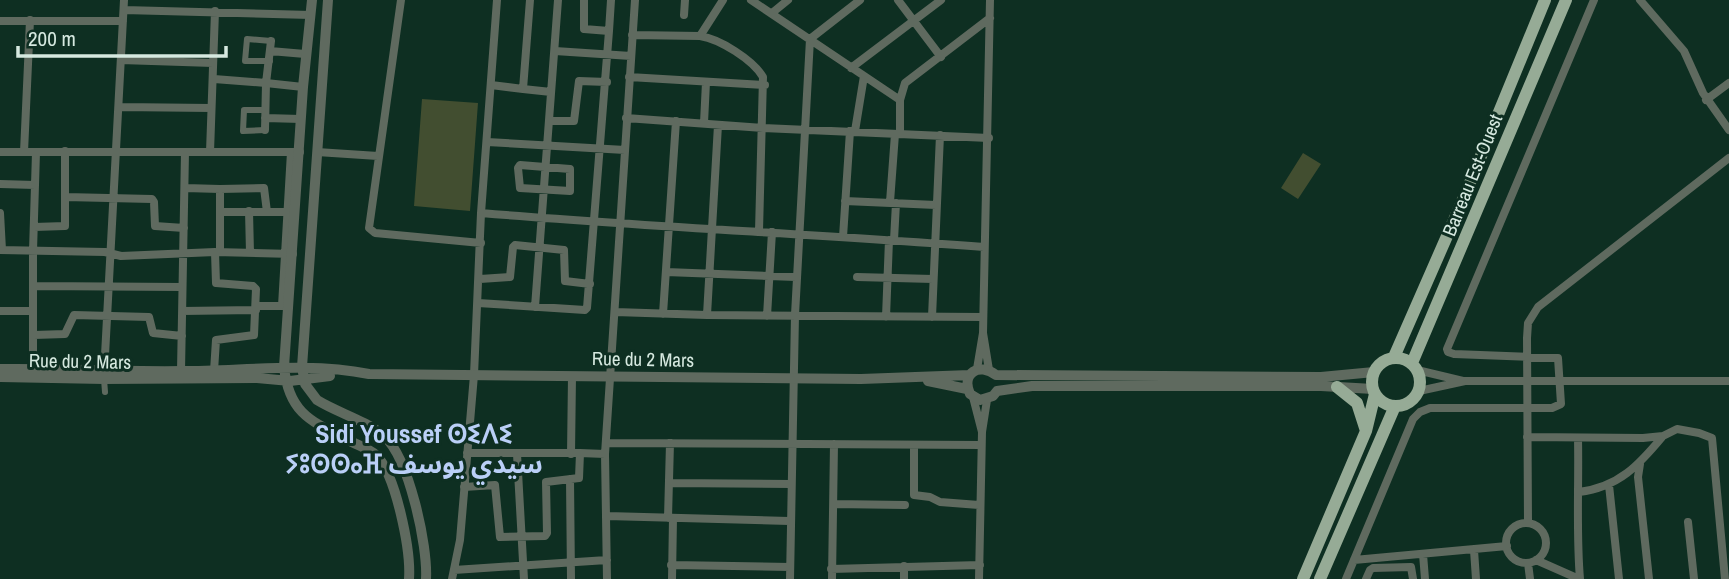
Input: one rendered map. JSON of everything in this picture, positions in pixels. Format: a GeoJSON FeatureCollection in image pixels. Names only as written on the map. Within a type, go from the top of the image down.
{"type":"FeatureCollection","features":[{"type":"Feature","properties":{"kind":"main road","name":"Barreau Est-Ouest"},"geometry":{"type":"LineString","coordinates":[[1394,357],[1465,195],[1545,0]]}},
{"type":"Feature","properties":{"kind":"main road","name":"Barreau Est-Ouest"},"geometry":{"type":"LineString","coordinates":[[1415,367],[1566,0]]}},
{"type":"Feature","properties":{"kind":"main road"},"geometry":{"type":"LineString","coordinates":[[1303,579],[1366,430],[1374,391],[1374,372],[1382,362],[1394,357],[1407,360],[1415,367],[1420,384],[1419,391],[1409,402],[1395,406],[1384,403],[1374,391]]}},
{"type":"Feature","properties":{"kind":"main road"},"geometry":{"type":"LineString","coordinates":[[1337,387],[1357,403],[1366,430]]}},
{"type":"Feature","properties":{"kind":"main road"},"geometry":{"type":"LineString","coordinates":[[1320,579],[1395,406]]}},
{"type":"Feature","properties":{"kind":"street"},"geometry":{"type":"LineString","coordinates":[[105,392],[124,0]]}},
{"type":"Feature","properties":{"kind":"street"},"geometry":{"type":"LineString","coordinates":[[312,0],[301,119],[295,152],[288,254],[286,381],[292,400],[303,415],[370,451],[384,465],[406,538],[410,579]]}},
{"type":"Feature","properties":{"kind":"street"},"geometry":{"type":"LineString","coordinates":[[328,0],[302,367],[304,379],[310,393],[317,400],[379,432],[395,450],[421,530],[426,551],[426,579]]}},
{"type":"Feature","properties":{"kind":"street"},"geometry":{"type":"LineString","coordinates":[[401,0],[368,227],[372,232],[481,243]]}},
{"type":"Feature","properties":{"kind":"street"},"geometry":{"type":"LineString","coordinates":[[452,579],[460,540],[474,375],[481,213],[497,0]]}},
{"type":"Feature","properties":{"kind":"street"},"geometry":{"type":"LineString","coordinates":[[523,89],[530,0]]}},
{"type":"Feature","properties":{"kind":"street"},"geometry":{"type":"LineString","coordinates":[[535,307],[558,0]]}},
{"type":"Feature","properties":{"kind":"street"},"geometry":{"type":"LineString","coordinates":[[584,0],[583,29],[609,31]]}},
{"type":"Feature","properties":{"kind":"street"},"geometry":{"type":"LineString","coordinates":[[478,303],[587,308],[602,148],[611,0]]}},
{"type":"Feature","properties":{"kind":"street"},"geometry":{"type":"LineString","coordinates":[[607,579],[605,454],[635,0]]}},
{"type":"Feature","properties":{"kind":"street"},"geometry":{"type":"LineString","coordinates":[[684,15],[685,0]]}},
{"type":"Feature","properties":{"kind":"street"},"geometry":{"type":"LineString","coordinates":[[700,36],[723,0]]}},
{"type":"Feature","properties":{"kind":"street"},"geometry":{"type":"LineString","coordinates":[[751,0],[900,100]]}},
{"type":"Feature","properties":{"kind":"street"},"geometry":{"type":"LineString","coordinates":[[772,13],[788,0]]}},
{"type":"Feature","properties":{"kind":"street"},"geometry":{"type":"LineString","coordinates":[[790,579],[789,521],[796,277],[810,39],[860,0]]}},
{"type":"Feature","properties":{"kind":"street"},"geometry":{"type":"LineString","coordinates":[[898,0],[941,57]]}},
{"type":"Feature","properties":{"kind":"street"},"geometry":{"type":"LineString","coordinates":[[851,68],[940,0]]}},
{"type":"Feature","properties":{"kind":"street"},"geometry":{"type":"LineString","coordinates":[[979,579],[982,432],[987,400],[999,386],[992,372],[983,334],[990,0]]}},
{"type":"Feature","properties":{"kind":"street"},"geometry":{"type":"LineString","coordinates":[[1346,579],[1413,419],[1420,412],[1430,408],[1559,406],[1561,382],[1558,358],[1454,354],[1447,349],[1594,0]]}},
{"type":"Feature","properties":{"kind":"street"},"geometry":{"type":"LineString","coordinates":[[1640,0],[1684,51],[1706,100],[1725,119],[1729,130]]}},
{"type":"Feature","properties":{"kind":"street"},"geometry":{"type":"LineString","coordinates":[[124,10],[311,15]]}},
{"type":"Feature","properties":{"kind":"street"},"geometry":{"type":"LineString","coordinates":[[210,152],[215,12]]}},
{"type":"Feature","properties":{"kind":"street"},"geometry":{"type":"LineString","coordinates":[[886,317],[902,88],[909,79],[990,18]]}},
{"type":"Feature","properties":{"kind":"street"},"geometry":{"type":"LineString","coordinates":[[24,152],[30,20]]}},
{"type":"Feature","properties":{"kind":"street"},"geometry":{"type":"LineString","coordinates":[[0,21],[124,20]]}},
{"type":"Feature","properties":{"kind":"street"},"geometry":{"type":"LineString","coordinates":[[632,35],[700,36],[718,40],[757,68],[763,76],[765,85],[759,232]]}},
{"type":"Feature","properties":{"kind":"street"},"geometry":{"type":"LineString","coordinates":[[270,61],[245,61],[247,40],[271,41],[270,61],[266,83],[265,114],[265,130],[243,131],[244,110],[265,114],[301,119]]}},
{"type":"Feature","properties":{"kind":"street"},"geometry":{"type":"LineString","coordinates":[[270,51],[305,54]]}},
{"type":"Feature","properties":{"kind":"street"},"geometry":{"type":"LineString","coordinates":[[555,51],[631,56]]}},
{"type":"Feature","properties":{"kind":"street"},"geometry":{"type":"LineString","coordinates":[[121,60],[213,63]]}},
{"type":"Feature","properties":{"kind":"street"},"geometry":{"type":"LineString","coordinates":[[843,237],[853,131],[864,76]]}},
{"type":"Feature","properties":{"kind":"street"},"geometry":{"type":"LineString","coordinates":[[629,77],[765,85]]}},
{"type":"Feature","properties":{"kind":"street"},"geometry":{"type":"LineString","coordinates":[[214,79],[303,87]]}},
{"type":"Feature","properties":{"kind":"street"},"geometry":{"type":"LineString","coordinates":[[549,121],[574,121],[579,81],[607,82]]}},
{"type":"Feature","properties":{"kind":"street"},"geometry":{"type":"LineString","coordinates":[[704,124],[706,82]]}},
{"type":"Feature","properties":{"kind":"street"},"geometry":{"type":"LineString","coordinates":[[1706,100],[1729,83]]}},
{"type":"Feature","properties":{"kind":"street"},"geometry":{"type":"LineString","coordinates":[[491,85],[551,92]]}},
{"type":"Feature","properties":{"kind":"street"},"geometry":{"type":"LineString","coordinates":[[119,107],[211,108]]}},
{"type":"Feature","properties":{"kind":"street"},"geometry":{"type":"LineString","coordinates":[[626,118],[763,128],[989,138]]}},
{"type":"Feature","properties":{"kind":"street"},"geometry":{"type":"LineString","coordinates":[[663,314],[676,121]]}},
{"type":"Feature","properties":{"kind":"street"},"geometry":{"type":"LineString","coordinates":[[707,315],[718,125]]}},
{"type":"Feature","properties":{"kind":"street"},"geometry":{"type":"LineString","coordinates":[[932,317],[940,135]]}},
{"type":"Feature","properties":{"kind":"street"},"geometry":{"type":"LineString","coordinates":[[487,142],[625,150]]}},
{"type":"Feature","properties":{"kind":"street"},"geometry":{"type":"LineString","coordinates":[[34,227],[65,226],[65,151]]}},
{"type":"Feature","properties":{"kind":"street"},"geometry":{"type":"LineString","coordinates":[[0,152],[295,152]]}},
{"type":"Feature","properties":{"kind":"street"},"geometry":{"type":"LineString","coordinates":[[33,369],[36,152]]}},
{"type":"Feature","properties":{"kind":"street"},"geometry":{"type":"LineString","coordinates":[[181,371],[185,152]]}},
{"type":"Feature","properties":{"kind":"street"},"geometry":{"type":"LineString","coordinates":[[317,152],[378,156]]}},
{"type":"Feature","properties":{"kind":"street"},"geometry":{"type":"LineString","coordinates":[[1528,523],[1528,323],[1538,307],[1729,158]]}},
{"type":"Feature","properties":{"kind":"street"},"geometry":{"type":"LineString","coordinates":[[520,165],[572,171],[570,191],[544,191],[518,187],[520,165]]}},
{"type":"Feature","properties":{"kind":"street"},"geometry":{"type":"LineString","coordinates":[[0,184],[36,185]]}},
{"type":"Feature","properties":{"kind":"street"},"geometry":{"type":"LineString","coordinates":[[185,188],[264,188],[267,212]]}},
{"type":"Feature","properties":{"kind":"street"},"geometry":{"type":"LineString","coordinates":[[214,370],[216,340],[254,336],[256,308],[254,286],[215,282],[220,189]]}},
{"type":"Feature","properties":{"kind":"street"},"geometry":{"type":"LineString","coordinates":[[65,197],[150,198],[154,202],[155,226],[184,228]]}},
{"type":"Feature","properties":{"kind":"street"},"geometry":{"type":"LineString","coordinates":[[845,201],[936,205]]}},
{"type":"Feature","properties":{"kind":"street"},"geometry":{"type":"LineString","coordinates":[[249,211],[250,253]]}},
{"type":"Feature","properties":{"kind":"street"},"geometry":{"type":"LineString","coordinates":[[220,212],[292,212]]}},
{"type":"Feature","properties":{"kind":"street"},"geometry":{"type":"LineString","coordinates":[[0,213],[1,250],[111,253],[121,256],[217,252],[288,254]]}},
{"type":"Feature","properties":{"kind":"street"},"geometry":{"type":"LineString","coordinates":[[481,213],[984,247]]}},
{"type":"Feature","properties":{"kind":"street"},"geometry":{"type":"LineString","coordinates":[[767,316],[772,232]]}},
{"type":"Feature","properties":{"kind":"street"},"geometry":{"type":"LineString","coordinates":[[480,279],[508,278],[514,246],[539,247],[565,250],[565,281],[590,284]]}},
{"type":"Feature","properties":{"kind":"street"},"geometry":{"type":"LineString","coordinates":[[666,272],[796,277]]}},
{"type":"Feature","properties":{"kind":"street"},"geometry":{"type":"LineString","coordinates":[[858,277],[933,279]]}},
{"type":"Feature","properties":{"kind":"street"},"geometry":{"type":"LineString","coordinates":[[34,286],[182,287]]}},
{"type":"Feature","properties":{"kind":"street"},"geometry":{"type":"LineString","coordinates":[[182,311],[286,306]]}},
{"type":"Feature","properties":{"kind":"street"},"geometry":{"type":"LineString","coordinates":[[0,311],[33,312]]}},
{"type":"Feature","properties":{"kind":"street"},"geometry":{"type":"LineString","coordinates":[[615,312],[983,317]]}},
{"type":"Feature","properties":{"kind":"street"},"geometry":{"type":"LineString","coordinates":[[34,335],[65,334],[74,315],[107,315],[149,317],[153,333],[181,336]]}},
{"type":"Feature","properties":{"kind":"street"},"geometry":{"type":"LineString","coordinates":[[982,432],[970,393],[983,334]]}},
{"type":"Feature","properties":{"kind":"street","name":"Rue du 2 Mars"},"geometry":{"type":"LineString","coordinates":[[0,377],[285,367],[369,374]]}},
{"type":"Feature","properties":{"kind":"street"},"geometry":{"type":"LineString","coordinates":[[1415,367],[1465,382]]}},
{"type":"Feature","properties":{"kind":"street","name":"Rue du 2 Mars"},"geometry":{"type":"LineString","coordinates":[[0,369],[286,381],[369,374],[917,378],[973,372]]}},
{"type":"Feature","properties":{"kind":"street"},"geometry":{"type":"LineString","coordinates":[[973,372],[1330,377],[1374,372]]}},
{"type":"Feature","properties":{"kind":"street"},"geometry":{"type":"LineString","coordinates":[[464,487],[494,484],[498,536],[547,535],[546,482],[577,479],[579,476],[572,376]]}},
{"type":"Feature","properties":{"kind":"street","name":"Rue du 2 Mars"},"geometry":{"type":"LineString","coordinates":[[917,378],[970,393]]}},
{"type":"Feature","properties":{"kind":"street"},"geometry":{"type":"LineString","coordinates":[[1419,391],[1465,382],[1729,380]]}},
{"type":"Feature","properties":{"kind":"street"},"geometry":{"type":"LineString","coordinates":[[997,391],[1032,386],[1337,387],[1374,391]]}},
{"type":"Feature","properties":{"kind":"street"},"geometry":{"type":"LineString","coordinates":[[970,393],[987,400]]}},
{"type":"Feature","properties":{"kind":"street"},"geometry":{"type":"LineString","coordinates":[[1527,437],[1643,438],[1663,436],[1677,429],[1712,438],[1725,579]]}},
{"type":"Feature","properties":{"kind":"street"},"geometry":{"type":"LineString","coordinates":[[1579,492],[1609,485],[1640,464],[1663,436]]}},
{"type":"Feature","properties":{"kind":"street"},"geometry":{"type":"LineString","coordinates":[[1530,579],[1532,562],[1545,551],[1546,539],[1539,528],[1528,523],[1512,530],[1507,546],[1514,559],[1532,562],[1579,579],[1576,524],[1579,492],[1578,438]]}},
{"type":"Feature","properties":{"kind":"street"},"geometry":{"type":"LineString","coordinates":[[606,443],[981,446]]}},
{"type":"Feature","properties":{"kind":"street"},"geometry":{"type":"LineString","coordinates":[[670,443],[671,579]]}},
{"type":"Feature","properties":{"kind":"street"},"geometry":{"type":"LineString","coordinates":[[832,579],[834,444]]}},
{"type":"Feature","properties":{"kind":"street"},"geometry":{"type":"LineString","coordinates":[[914,445],[914,495],[930,497],[940,502],[979,505]]}},
{"type":"Feature","properties":{"kind":"street"},"geometry":{"type":"LineString","coordinates":[[467,453],[605,454]]}},
{"type":"Feature","properties":{"kind":"street"},"geometry":{"type":"LineString","coordinates":[[517,454],[524,579]]}},
{"type":"Feature","properties":{"kind":"street"},"geometry":{"type":"LineString","coordinates":[[1640,464],[1638,478],[1649,579]]}},
{"type":"Feature","properties":{"kind":"street"},"geometry":{"type":"LineString","coordinates":[[570,479],[571,579]]}},
{"type":"Feature","properties":{"kind":"street"},"geometry":{"type":"LineString","coordinates":[[669,483],[791,484]]}},
{"type":"Feature","properties":{"kind":"street"},"geometry":{"type":"LineString","coordinates":[[1609,485],[1619,579]]}},
{"type":"Feature","properties":{"kind":"street"},"geometry":{"type":"LineString","coordinates":[[834,504],[905,505]]}},
{"type":"Feature","properties":{"kind":"street"},"geometry":{"type":"LineString","coordinates":[[607,516],[789,521]]}},
{"type":"Feature","properties":{"kind":"street"},"geometry":{"type":"LineString","coordinates":[[1688,522],[1694,579]]}},
{"type":"Feature","properties":{"kind":"street"},"geometry":{"type":"LineString","coordinates":[[1354,560],[1507,546]]}},
{"type":"Feature","properties":{"kind":"street"},"geometry":{"type":"LineString","coordinates":[[1474,550],[1476,579]]}},
{"type":"Feature","properties":{"kind":"street"},"geometry":{"type":"LineString","coordinates":[[1423,554],[1425,579]]}},
{"type":"Feature","properties":{"kind":"street"},"geometry":{"type":"LineString","coordinates":[[454,570],[607,560]]}},
{"type":"Feature","properties":{"kind":"street"},"geometry":{"type":"LineString","coordinates":[[671,565],[790,567]]}},
{"type":"Feature","properties":{"kind":"street"},"geometry":{"type":"LineString","coordinates":[[831,569],[980,565]]}},
{"type":"Feature","properties":{"kind":"street"},"geometry":{"type":"LineString","coordinates":[[904,566],[904,579]]}},
{"type":"Feature","properties":{"kind":"street"},"geometry":{"type":"LineString","coordinates":[[1366,579],[1371,569],[1406,566],[1412,569],[1413,579]]}},
{"type":"Feature","properties":{"kind":"street"},"geometry":{"type":"LineString","coordinates":[[477,568],[477,579]]}},
{"type":"Feature","properties":{"kind":"green space"},"geometry":{"type":"Polygon","coordinates":[[[422,99],[478,103],[470,211],[414,206],[422,99]]]}},
{"type":"Feature","properties":{"kind":"green space"},"geometry":{"type":"Polygon","coordinates":[[[1303,153],[1321,164],[1298,199],[1281,188],[1303,153]]]}},
{"type":"Feature","properties":{"kind":"district","name":"Sidi Youssef ⵙⵉⴷⵉ ⵢⵓⵙⵙⴰⴼ سيدي يوسف"},"geometry":{"type":"Point","coordinates":[414,448]}}]}
